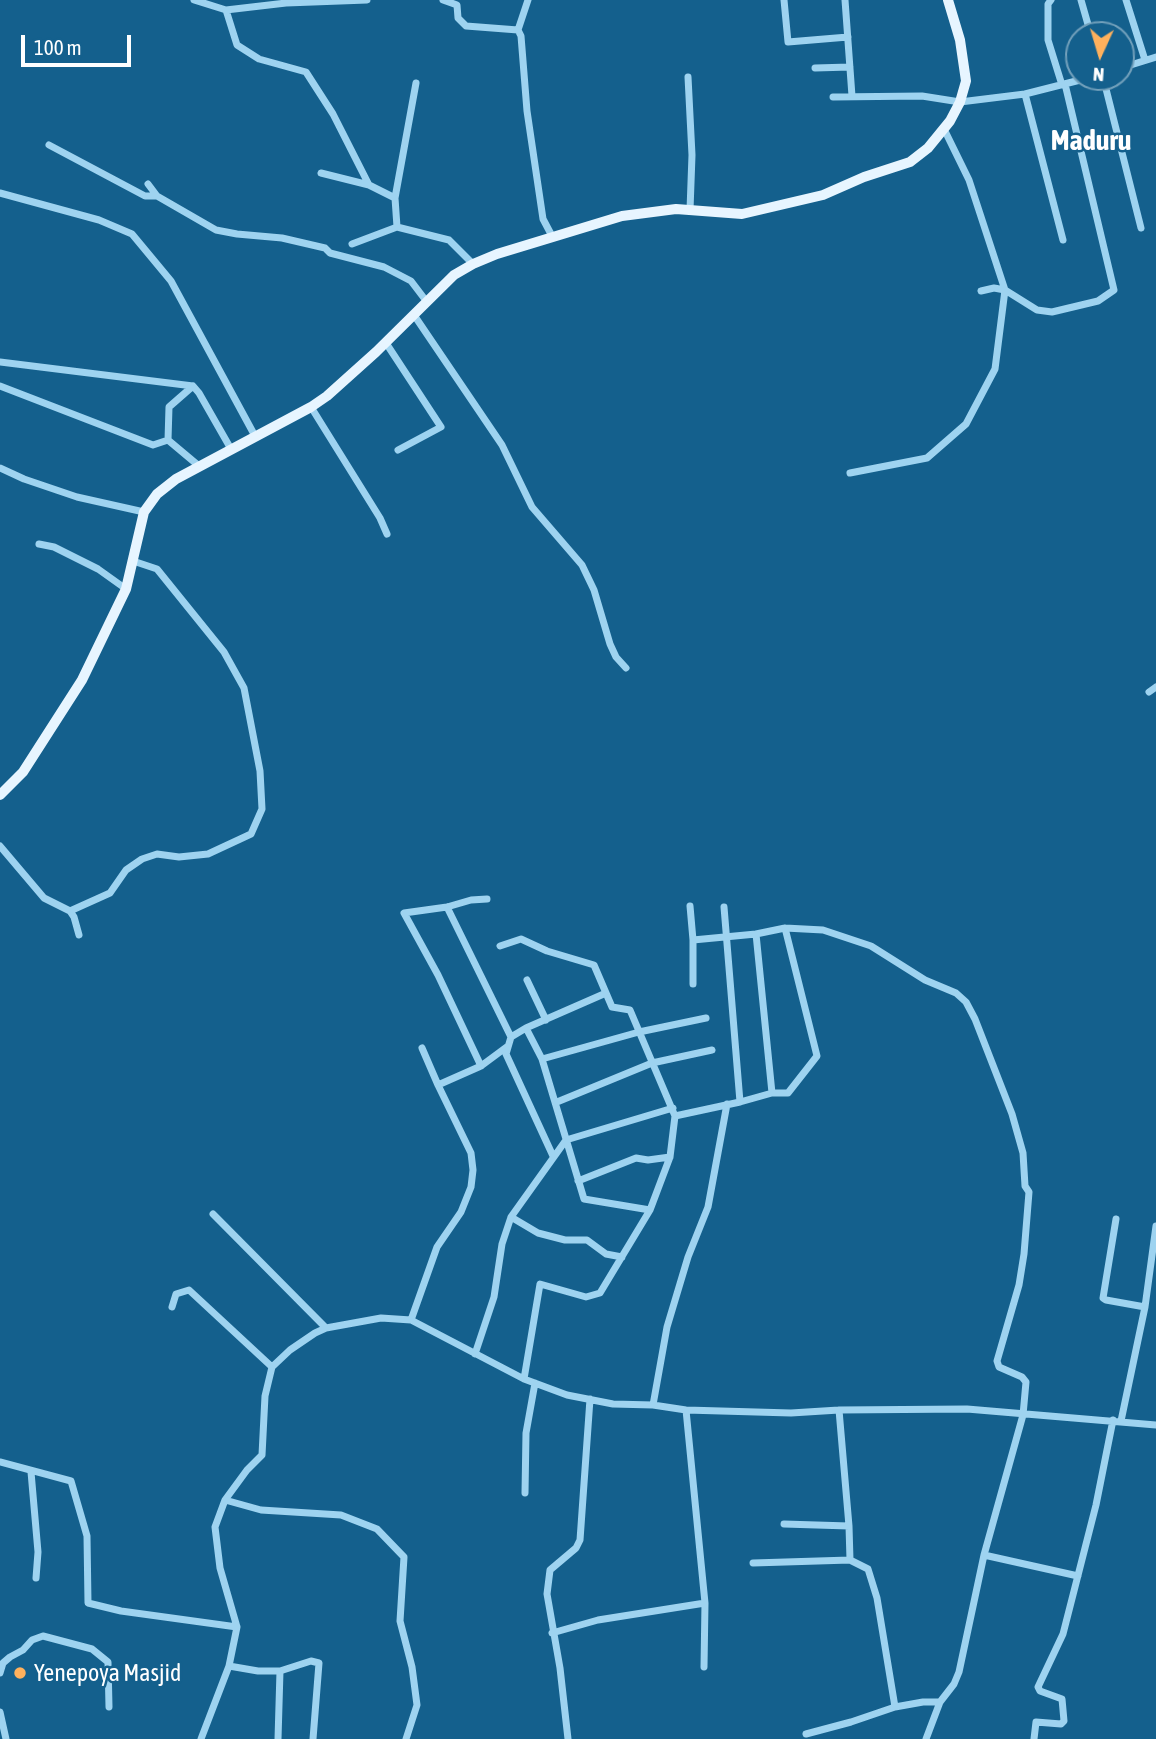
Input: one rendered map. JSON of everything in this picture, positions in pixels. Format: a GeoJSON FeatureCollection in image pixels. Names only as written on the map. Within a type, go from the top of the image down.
{"type":"FeatureCollection","features":[{"type":"Feature","properties":{"kind":"main road"},"geometry":{"type":"LineString","coordinates":[[0,795],[23,772],[82,680],[126,589],[144,512],[157,494],[198,466],[327,396],[386,343],[454,275],[473,264],[552,236],[622,216],[676,209],[742,214],[822,195],[863,177],[910,162],[928,148],[944,129],[960,102],[966,81],[960,40],[948,0]]}},
{"type":"Feature","properties":{"kind":"street"},"geometry":{"type":"LineString","coordinates":[[194,0],[226,10],[286,3],[368,0]]}},
{"type":"Feature","properties":{"kind":"street"},"geometry":{"type":"LineString","coordinates":[[443,0],[457,2],[458,18],[466,26],[517,30]]}},
{"type":"Feature","properties":{"kind":"street"},"geometry":{"type":"LineString","coordinates":[[517,30],[528,0]]}},
{"type":"Feature","properties":{"kind":"street"},"geometry":{"type":"LineString","coordinates":[[784,0],[788,42],[848,37]]}},
{"type":"Feature","properties":{"kind":"street"},"geometry":{"type":"LineString","coordinates":[[845,0],[852,96]]}},
{"type":"Feature","properties":{"kind":"street"},"geometry":{"type":"LineString","coordinates":[[981,291],[994,288],[1005,290],[1037,310],[1052,313],[1098,301],[1114,290],[1064,84],[1048,40],[1048,4],[1051,0]]}},
{"type":"Feature","properties":{"kind":"street"},"geometry":{"type":"LineString","coordinates":[[1081,0],[1087,21]]}},
{"type":"Feature","properties":{"kind":"street"},"geometry":{"type":"LineString","coordinates":[[1126,0],[1145,60]]}},
{"type":"Feature","properties":{"kind":"street"},"geometry":{"type":"LineString","coordinates":[[226,10],[237,45],[259,59],[306,72],[333,114],[369,185]]}},
{"type":"Feature","properties":{"kind":"street"},"geometry":{"type":"LineString","coordinates":[[517,30],[521,36],[527,111],[543,219],[552,236]]}},
{"type":"Feature","properties":{"kind":"street"},"geometry":{"type":"LineString","coordinates":[[1135,63],[1156,57]]}},
{"type":"Feature","properties":{"kind":"street"},"geometry":{"type":"LineString","coordinates":[[816,68],[850,66]]}},
{"type":"Feature","properties":{"kind":"street"},"geometry":{"type":"LineString","coordinates":[[688,77],[692,155],[690,210]]}},
{"type":"Feature","properties":{"kind":"street"},"geometry":{"type":"LineString","coordinates":[[397,227],[395,198],[416,83]]}},
{"type":"Feature","properties":{"kind":"street"},"geometry":{"type":"LineString","coordinates":[[833,97],[922,96],[960,102],[1025,94],[1064,84]]}},
{"type":"Feature","properties":{"kind":"street"},"geometry":{"type":"LineString","coordinates":[[1107,91],[1141,228]]}},
{"type":"Feature","properties":{"kind":"street"},"geometry":{"type":"LineString","coordinates":[[1025,94],[1063,240]]}},
{"type":"Feature","properties":{"kind":"street"},"geometry":{"type":"LineString","coordinates":[[850,472],[927,457],[967,424],[995,369],[1005,290],[969,180],[944,129]]}},
{"type":"Feature","properties":{"kind":"street"},"geometry":{"type":"LineString","coordinates":[[49,145],[145,196],[157,196]]}},
{"type":"Feature","properties":{"kind":"street"},"geometry":{"type":"LineString","coordinates":[[321,173],[369,185],[395,198]]}},
{"type":"Feature","properties":{"kind":"street"},"geometry":{"type":"LineString","coordinates":[[148,184],[157,196],[216,230],[304,243],[325,248],[330,253],[384,267],[411,281],[427,302]]}},
{"type":"Feature","properties":{"kind":"street"},"geometry":{"type":"LineString","coordinates":[[0,193],[99,220],[132,234],[171,281],[255,436]]}},
{"type":"Feature","properties":{"kind":"street"},"geometry":{"type":"LineString","coordinates":[[352,244],[397,227],[449,240],[473,264]]}},
{"type":"Feature","properties":{"kind":"street"},"geometry":{"type":"LineString","coordinates":[[414,315],[502,445],[533,507],[582,565],[594,590],[610,644],[616,657],[626,668]]}},
{"type":"Feature","properties":{"kind":"street"},"geometry":{"type":"LineString","coordinates":[[386,343],[441,427],[398,450]]}},
{"type":"Feature","properties":{"kind":"street"},"geometry":{"type":"LineString","coordinates":[[0,362],[193,386],[231,449]]}},
{"type":"Feature","properties":{"kind":"street"},"geometry":{"type":"LineString","coordinates":[[0,386],[153,445],[169,440]]}},
{"type":"Feature","properties":{"kind":"street"},"geometry":{"type":"LineString","coordinates":[[193,386],[169,407],[169,440],[198,466]]}},
{"type":"Feature","properties":{"kind":"street"},"geometry":{"type":"LineString","coordinates":[[311,407],[380,518],[387,534]]}},
{"type":"Feature","properties":{"kind":"street"},"geometry":{"type":"LineString","coordinates":[[0,468],[24,479],[77,496],[144,512]]}},
{"type":"Feature","properties":{"kind":"street"},"geometry":{"type":"LineString","coordinates":[[38,544],[54,547],[98,569],[126,589]]}},
{"type":"Feature","properties":{"kind":"street"},"geometry":{"type":"LineString","coordinates":[[70,911],[110,893],[126,870],[142,859],[158,854],[179,857],[208,853],[251,834],[262,809],[260,771],[244,688],[225,652],[157,569],[133,561]]}},
{"type":"Feature","properties":{"kind":"street"},"geometry":{"type":"LineString","coordinates":[[0,846],[44,898],[70,911],[79,935]]}},
{"type":"Feature","properties":{"kind":"street"},"geometry":{"type":"LineString","coordinates":[[481,1066],[439,975],[404,913],[487,899]]}},
{"type":"Feature","properties":{"kind":"street"},"geometry":{"type":"LineString","coordinates":[[690,906],[693,984]]}},
{"type":"Feature","properties":{"kind":"street"},"geometry":{"type":"LineString","coordinates":[[447,907],[511,1037],[506,1054],[554,1156]]}},
{"type":"Feature","properties":{"kind":"street"},"geometry":{"type":"LineString","coordinates":[[724,907],[740,1101]]}},
{"type":"Feature","properties":{"kind":"street"},"geometry":{"type":"LineString","coordinates":[[693,940],[756,934],[785,928],[823,930],[871,946],[925,980],[956,993],[966,1002],[1012,1114],[1023,1153],[1025,1186],[1029,1192],[1019,1285],[996,1361],[999,1367],[1022,1377],[1026,1382],[1023,1415],[984,1555],[959,1672],[954,1684],[940,1702],[926,1739]]}},
{"type":"Feature","properties":{"kind":"street"},"geometry":{"type":"LineString","coordinates":[[475,1354],[494,1297],[502,1244],[511,1217],[566,1140],[674,1112],[727,1104],[772,1093],[788,1093],[817,1056],[785,928]]}},
{"type":"Feature","properties":{"kind":"street"},"geometry":{"type":"LineString","coordinates":[[756,934],[772,1093]]}},
{"type":"Feature","properties":{"kind":"street"},"geometry":{"type":"LineString","coordinates":[[500,946],[521,939],[547,951],[594,965],[612,1007],[631,1010],[674,1112],[670,1157],[650,1210],[600,1293],[586,1297],[540,1284],[524,1379]]}},
{"type":"Feature","properties":{"kind":"street"},"geometry":{"type":"LineString","coordinates":[[527,980],[546,1020]]}},
{"type":"Feature","properties":{"kind":"street"},"geometry":{"type":"LineString","coordinates":[[511,1037],[606,993]]}},
{"type":"Feature","properties":{"kind":"street"},"geometry":{"type":"LineString","coordinates":[[542,1059],[639,1032],[706,1018]]}},
{"type":"Feature","properties":{"kind":"street"},"geometry":{"type":"LineString","coordinates":[[526,1028],[542,1059],[557,1102],[584,1199],[650,1210]]}},
{"type":"Feature","properties":{"kind":"street"},"geometry":{"type":"LineString","coordinates":[[438,1085],[481,1066],[509,1046]]}},
{"type":"Feature","properties":{"kind":"street"},"geometry":{"type":"LineString","coordinates":[[411,1320],[438,1247],[467,1201],[472,1179],[471,1153],[422,1048]]}},
{"type":"Feature","properties":{"kind":"street"},"geometry":{"type":"LineString","coordinates":[[557,1102],[653,1063],[712,1050]]}},
{"type":"Feature","properties":{"kind":"street"},"geometry":{"type":"LineString","coordinates":[[653,1405],[667,1327],[688,1256],[708,1207],[727,1104]]}},
{"type":"Feature","properties":{"kind":"street"},"geometry":{"type":"LineString","coordinates":[[578,1181],[636,1158],[648,1160],[670,1157]]}},
{"type":"Feature","properties":{"kind":"street"},"geometry":{"type":"LineString","coordinates":[[213,1214],[326,1328]]}},
{"type":"Feature","properties":{"kind":"street"},"geometry":{"type":"LineString","coordinates":[[511,1217],[538,1233],[565,1241],[587,1240],[606,1254],[622,1257]]}},
{"type":"Feature","properties":{"kind":"street"},"geometry":{"type":"LineString","coordinates":[[1116,1219],[1103,1298],[1144,1307]]}},
{"type":"Feature","properties":{"kind":"street"},"geometry":{"type":"LineString","coordinates":[[1034,1739],[1036,1722],[1060,1724],[1063,1721],[1062,1699],[1040,1692],[1038,1687],[1063,1634],[1078,1576],[1144,1307],[1156,1226]]}},
{"type":"Feature","properties":{"kind":"street"},"geometry":{"type":"LineString","coordinates":[[172,1307],[176,1293],[190,1290],[272,1367]]}},
{"type":"Feature","properties":{"kind":"street"},"geometry":{"type":"LineString","coordinates":[[201,1739],[229,1666],[237,1627],[220,1568],[215,1527],[225,1500],[262,1455],[265,1396],[272,1367],[290,1350],[326,1328],[381,1318],[411,1320],[524,1379],[567,1395],[613,1404],[653,1405],[686,1410],[791,1413],[967,1409],[1156,1425]]}},
{"type":"Feature","properties":{"kind":"street"},"geometry":{"type":"LineString","coordinates":[[526,1493],[526,1433],[535,1383]]}},
{"type":"Feature","properties":{"kind":"street"},"geometry":{"type":"LineString","coordinates":[[568,1739],[560,1668],[547,1594],[550,1570],[576,1548],[580,1540],[590,1399]]}},
{"type":"Feature","properties":{"kind":"street"},"geometry":{"type":"LineString","coordinates":[[686,1410],[705,1603],[704,1668]]}},
{"type":"Feature","properties":{"kind":"street"},"geometry":{"type":"LineString","coordinates":[[839,1410],[850,1560]]}},
{"type":"Feature","properties":{"kind":"street"},"geometry":{"type":"LineString","coordinates":[[0,1462],[71,1481],[87,1536],[88,1603],[121,1611],[237,1627]]}},
{"type":"Feature","properties":{"kind":"street"},"geometry":{"type":"LineString","coordinates":[[31,1472],[38,1552],[36,1578]]}},
{"type":"Feature","properties":{"kind":"street"},"geometry":{"type":"LineString","coordinates":[[225,1500],[261,1510],[341,1515],[377,1529],[404,1557],[400,1621],[412,1667],[417,1705],[406,1739]]}},
{"type":"Feature","properties":{"kind":"street"},"geometry":{"type":"LineString","coordinates":[[784,1524],[849,1526]]}},
{"type":"Feature","properties":{"kind":"street"},"geometry":{"type":"LineString","coordinates":[[984,1555],[1078,1576]]}},
{"type":"Feature","properties":{"kind":"street"},"geometry":{"type":"LineString","coordinates":[[753,1563],[850,1560],[868,1569],[877,1598],[895,1707]]}},
{"type":"Feature","properties":{"kind":"street"},"geometry":{"type":"LineString","coordinates":[[552,1633],[598,1620],[705,1603]]}},
{"type":"Feature","properties":{"kind":"street"},"geometry":{"type":"LineString","coordinates":[[0,1672],[3,1663],[23,1650],[32,1640],[43,1636],[92,1649],[108,1662],[109,1707]]}},
{"type":"Feature","properties":{"kind":"street"},"geometry":{"type":"LineString","coordinates":[[229,1666],[258,1671],[280,1671],[311,1661],[319,1663],[313,1739]]}},
{"type":"Feature","properties":{"kind":"street"},"geometry":{"type":"LineString","coordinates":[[278,1739],[280,1671]]}},
{"type":"Feature","properties":{"kind":"street"},"geometry":{"type":"LineString","coordinates":[[806,1734],[895,1707],[940,1702]]}},
{"type":"Feature","properties":{"kind":"street"},"geometry":{"type":"LineString","coordinates":[[0,1712],[6,1739]]}},
{"type":"Feature","properties":{"kind":"place","name":"Yenepoya Masjid"},"geometry":{"type":"Point","coordinates":[20,1673]}},
{"type":"Feature","properties":{"kind":"district","name":"Maduru"},"geometry":{"type":"Point","coordinates":[1091,141]}}]}
